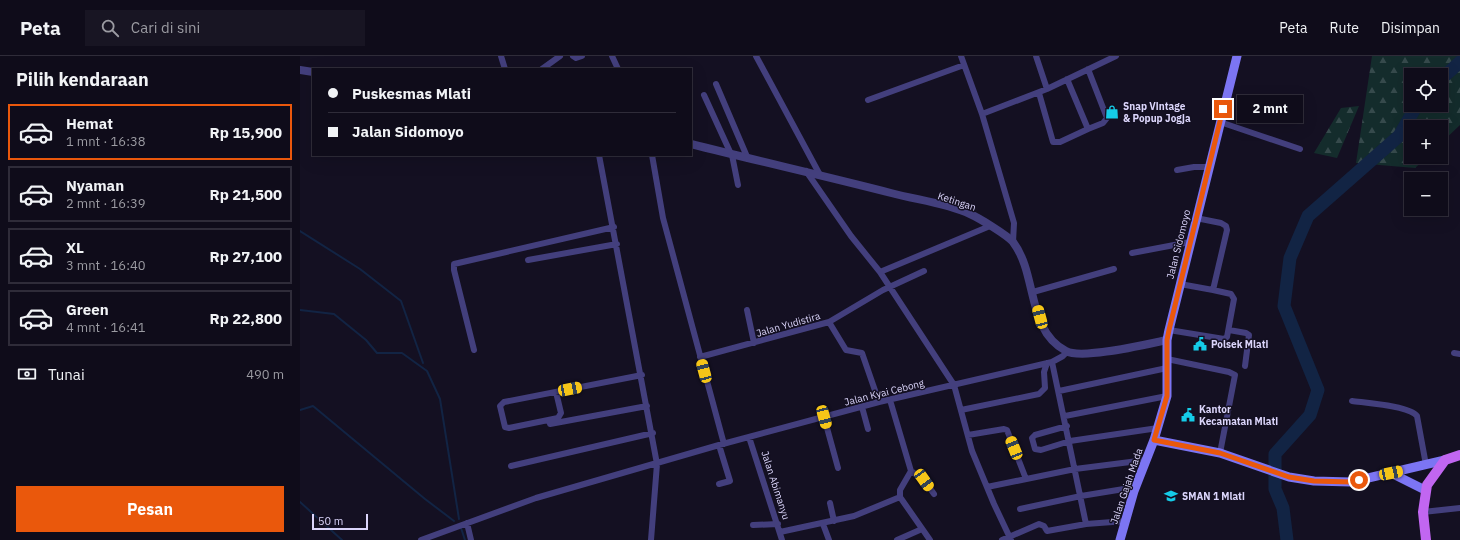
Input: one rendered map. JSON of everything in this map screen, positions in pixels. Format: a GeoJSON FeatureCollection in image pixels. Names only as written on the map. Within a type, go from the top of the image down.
{"type":"FeatureCollection","features":[{"type":"Feature","properties":{"kind":"main road","name":"Jalan Sidomoyo"},"geometry":{"type":"LineString","coordinates":[[1154,440],[1167,396],[1167,340],[1169,330],[1236,56]]}},
{"type":"Feature","properties":{"kind":"main road"},"geometry":{"type":"LineString","coordinates":[[1154,440],[1220,453],[1289,477],[1314,481],[1351,482],[1426,465],[1460,455]]}},
{"type":"Feature","properties":{"kind":"main road","name":"Jalan Gajah Mada"},"geometry":{"type":"LineString","coordinates":[[1120,540],[1136,487],[1154,440]]}},
{"type":"Feature","properties":{"kind":"main road"},"geometry":{"type":"LineString","coordinates":[[1426,540],[1423,512],[1425,490],[1445,460]]}},
{"type":"Feature","properties":{"kind":"main road"},"geometry":{"type":"LineString","coordinates":[[1391,473],[1425,490]]}},
{"type":"Feature","properties":{"kind":"street"},"geometry":{"type":"LineString","coordinates":[[501,56],[505,68]]}},
{"type":"Feature","properties":{"kind":"street"},"geometry":{"type":"LineString","coordinates":[[543,68],[560,56]]}},
{"type":"Feature","properties":{"kind":"street"},"geometry":{"type":"LineString","coordinates":[[573,56],[576,58],[582,56]]}},
{"type":"Feature","properties":{"kind":"street"},"geometry":{"type":"LineString","coordinates":[[611,56],[617,68]]}},
{"type":"Feature","properties":{"kind":"street"},"geometry":{"type":"LineString","coordinates":[[756,56],[820,175]]}},
{"type":"Feature","properties":{"kind":"street"},"geometry":{"type":"LineString","coordinates":[[961,56],[982,114],[1014,223],[1013,242]]}},
{"type":"Feature","properties":{"kind":"street"},"geometry":{"type":"LineString","coordinates":[[1036,56],[1047,90]]}},
{"type":"Feature","properties":{"kind":"street"},"geometry":{"type":"LineString","coordinates":[[982,114],[1047,90],[1116,56]]}},
{"type":"Feature","properties":{"kind":"street"},"geometry":{"type":"LineString","coordinates":[[868,100],[964,66]]}},
{"type":"Feature","properties":{"kind":"street"},"geometry":{"type":"LineString","coordinates":[[1039,93],[1053,142],[1060,142],[1103,123],[1107,118],[1088,69]]}},
{"type":"Feature","properties":{"kind":"street"},"geometry":{"type":"LineString","coordinates":[[300,70],[312,72]]}},
{"type":"Feature","properties":{"kind":"street"},"geometry":{"type":"LineString","coordinates":[[1067,79],[1088,130]]}},
{"type":"Feature","properties":{"kind":"street"},"geometry":{"type":"LineString","coordinates":[[716,84],[748,159]]}},
{"type":"Feature","properties":{"kind":"street"},"geometry":{"type":"LineString","coordinates":[[704,95],[732,154],[738,185]]}},
{"type":"Feature","properties":{"kind":"street"},"geometry":{"type":"LineString","coordinates":[[1220,122],[1300,149]]}},
{"type":"Feature","properties":{"kind":"street","name":"Ketingan"},"geometry":{"type":"LineString","coordinates":[[692,144],[748,159],[806,171],[952,208],[970,214],[1013,242],[1022,260],[1033,292],[1043,330],[1055,343],[1067,352]]}},
{"type":"Feature","properties":{"kind":"street"},"geometry":{"type":"LineString","coordinates":[[599,156],[614,227],[658,464],[649,540]]}},
{"type":"Feature","properties":{"kind":"street"},"geometry":{"type":"LineString","coordinates":[[652,156],[663,218],[687,302],[730,481],[719,484]]}},
{"type":"Feature","properties":{"kind":"street"},"geometry":{"type":"LineString","coordinates":[[1177,170],[1194,167],[1209,167]]}},
{"type":"Feature","properties":{"kind":"street"},"geometry":{"type":"LineString","coordinates":[[806,171],[851,236],[880,272],[954,385],[972,451],[1010,538]]}},
{"type":"Feature","properties":{"kind":"street"},"geometry":{"type":"LineString","coordinates":[[1196,218],[1221,223],[1226,226],[1227,230],[1213,290]]}},
{"type":"Feature","properties":{"kind":"street"},"geometry":{"type":"LineString","coordinates":[[880,272],[990,226]]}},
{"type":"Feature","properties":{"kind":"street"},"geometry":{"type":"LineString","coordinates":[[474,350],[454,270],[454,264],[614,227]]}},
{"type":"Feature","properties":{"kind":"street"},"geometry":{"type":"LineString","coordinates":[[1132,253],[1190,242]]}},
{"type":"Feature","properties":{"kind":"street"},"geometry":{"type":"LineString","coordinates":[[528,260],[617,244]]}},
{"type":"Feature","properties":{"kind":"street"},"geometry":{"type":"LineString","coordinates":[[1033,292],[1114,269]]}},
{"type":"Feature","properties":{"kind":"street"},"geometry":{"type":"LineString","coordinates":[[829,322],[889,287],[924,271]]}},
{"type":"Feature","properties":{"kind":"street"},"geometry":{"type":"LineString","coordinates":[[1169,330],[1224,339],[1229,330],[1234,299],[1230,293],[1180,284]]}},
{"type":"Feature","properties":{"kind":"street"},"geometry":{"type":"LineString","coordinates":[[747,310],[754,343]]}},
{"type":"Feature","properties":{"kind":"street","name":"Jalan Yudistira"},"geometry":{"type":"LineString","coordinates":[[700,357],[829,322],[846,350],[862,353],[879,402]]}},
{"type":"Feature","properties":{"kind":"street"},"geometry":{"type":"LineString","coordinates":[[1229,330],[1246,333],[1249,335],[1245,366]]}},
{"type":"Feature","properties":{"kind":"street"},"geometry":{"type":"LineString","coordinates":[[1067,352],[1077,354],[1098,352],[1167,340]]}},
{"type":"Feature","properties":{"kind":"street","name":"Jalan Kyai Cebong"},"geometry":{"type":"LineString","coordinates":[[420,540],[536,498],[658,464],[721,444],[879,402],[1050,363],[1067,352]]}},
{"type":"Feature","properties":{"kind":"street"},"geometry":{"type":"LineString","coordinates":[[961,410],[1039,394],[1045,388],[1044,372],[1050,363]]}},
{"type":"Feature","properties":{"kind":"street"},"geometry":{"type":"LineString","coordinates":[[1050,363],[1059,391],[1067,426],[1086,524]]}},
{"type":"Feature","properties":{"kind":"street"},"geometry":{"type":"LineString","coordinates":[[1059,391],[1167,364],[1229,372],[1235,375],[1220,453]]}},
{"type":"Feature","properties":{"kind":"street"},"geometry":{"type":"LineString","coordinates":[[556,392],[561,413],[560,417],[509,428],[505,427],[500,406],[502,402],[642,375]]}},
{"type":"Feature","properties":{"kind":"street"},"geometry":{"type":"LineString","coordinates":[[1064,416],[1167,396]]}},
{"type":"Feature","properties":{"kind":"street"},"geometry":{"type":"LineString","coordinates":[[890,400],[912,471],[924,480],[934,494]]}},
{"type":"Feature","properties":{"kind":"street"},"geometry":{"type":"LineString","coordinates":[[1352,401],[1388,406],[1415,413],[1418,416],[1426,465]]}},
{"type":"Feature","properties":{"kind":"street"},"geometry":{"type":"LineString","coordinates":[[506,432],[647,406]]}},
{"type":"Feature","properties":{"kind":"street"},"geometry":{"type":"LineString","coordinates":[[862,407],[868,429]]}},
{"type":"Feature","properties":{"kind":"street"},"geometry":{"type":"LineString","coordinates":[[824,417],[838,468]]}},
{"type":"Feature","properties":{"kind":"street"},"geometry":{"type":"LineString","coordinates":[[1067,426],[1035,435],[1032,438],[1035,449],[1040,450],[1070,441],[1158,428]]}},
{"type":"Feature","properties":{"kind":"street"},"geometry":{"type":"LineString","coordinates":[[968,435],[1004,428],[1026,479]]}},
{"type":"Feature","properties":{"kind":"street"},"geometry":{"type":"LineString","coordinates":[[511,466],[653,433]]}},
{"type":"Feature","properties":{"kind":"street","name":"Jalan Abimanyu"},"geometry":{"type":"LineString","coordinates":[[749,437],[782,540]]}},
{"type":"Feature","properties":{"kind":"street"},"geometry":{"type":"LineString","coordinates":[[987,487],[1075,469],[1146,460]]}},
{"type":"Feature","properties":{"kind":"street"},"geometry":{"type":"LineString","coordinates":[[912,471],[900,490],[900,497],[911,510],[930,540]]}},
{"type":"Feature","properties":{"kind":"street"},"geometry":{"type":"LineString","coordinates":[[1020,509],[1081,496],[1136,487]]}},
{"type":"Feature","properties":{"kind":"street"},"geometry":{"type":"LineString","coordinates":[[780,532],[823,524],[854,516],[900,497]]}},
{"type":"Feature","properties":{"kind":"street"},"geometry":{"type":"LineString","coordinates":[[830,504],[834,521]]}},
{"type":"Feature","properties":{"kind":"street"},"geometry":{"type":"LineString","coordinates":[[1423,512],[1460,508]]}},
{"type":"Feature","properties":{"kind":"street"},"geometry":{"type":"LineString","coordinates":[[1002,540],[1010,538],[1039,524],[1044,526],[1047,531],[1086,524],[1126,521]]}},
{"type":"Feature","properties":{"kind":"street"},"geometry":{"type":"LineString","coordinates":[[467,523],[471,540]]}},
{"type":"Feature","properties":{"kind":"street"},"geometry":{"type":"LineString","coordinates":[[753,525],[778,524]]}},
{"type":"Feature","properties":{"kind":"street"},"geometry":{"type":"LineString","coordinates":[[823,524],[829,540]]}},
{"type":"Feature","properties":{"kind":"street"},"geometry":{"type":"LineString","coordinates":[[897,540],[922,529]]}},
{"type":"Feature","properties":{"kind":"green space"},"geometry":{"type":"Polygon","coordinates":[[[1372,56],[1460,56],[1460,125],[1448,136],[1448,120],[1404,120],[1404,164],[1419,164],[1415,168],[1356,163],[1372,56]]]}},
{"type":"Feature","properties":{"kind":"green space"},"geometry":{"type":"Polygon","coordinates":[[[1359,106],[1337,158],[1314,153],[1341,108],[1359,106]]]}},
{"type":"Feature","properties":{"kind":"waterway"},"geometry":{"type":"LineString","coordinates":[[1448,73],[1460,62]]}},
{"type":"Feature","properties":{"kind":"waterway"},"geometry":{"type":"LineString","coordinates":[[1287,540],[1283,508],[1275,489],[1275,454],[1310,415],[1318,390],[1284,306],[1290,258],[1308,216],[1399,136],[1413,112]]}},
{"type":"Feature","properties":{"kind":"waterway"},"geometry":{"type":"LineString","coordinates":[[300,231],[360,269],[401,301],[423,363]]}},
{"type":"Feature","properties":{"kind":"waterway"},"geometry":{"type":"LineString","coordinates":[[300,310],[334,314],[366,340],[377,353],[402,353],[427,371],[440,399],[459,519]]}},
{"type":"Feature","properties":{"kind":"waterway"},"geometry":{"type":"LineString","coordinates":[[300,410],[313,406],[425,499],[454,521]]}},
{"type":"Feature","properties":{"kind":"waterway"},"geometry":{"type":"LineString","coordinates":[[300,502],[342,540]]}},
{"type":"Feature","properties":{"kind":"waterway"},"geometry":{"type":"LineString","coordinates":[[461,528],[465,540]]}},
{"type":"Feature","properties":{"kind":"place","name":"Snap Vintage & Popup Jogja"},"geometry":{"type":"Point","coordinates":[1112,112]}},
{"type":"Feature","properties":{"kind":"place","name":"Polsek Mlati"},"geometry":{"type":"Point","coordinates":[1200,344]}},
{"type":"Feature","properties":{"kind":"place","name":"Kantor Kecamatan Mlati"},"geometry":{"type":"Point","coordinates":[1188,415]}},
{"type":"Feature","properties":{"kind":"place","name":"SMAN 1 Mlati"},"geometry":{"type":"Point","coordinates":[1171,496]}},
{"type":"Feature","properties":{"kind":"route"},"geometry":{"type":"LineString","coordinates":[[1223,109],[1169,330],[1167,340],[1167,396],[1154,440],[1220,453],[1289,477],[1314,481],[1351,482],[1359,480]]}}]}
